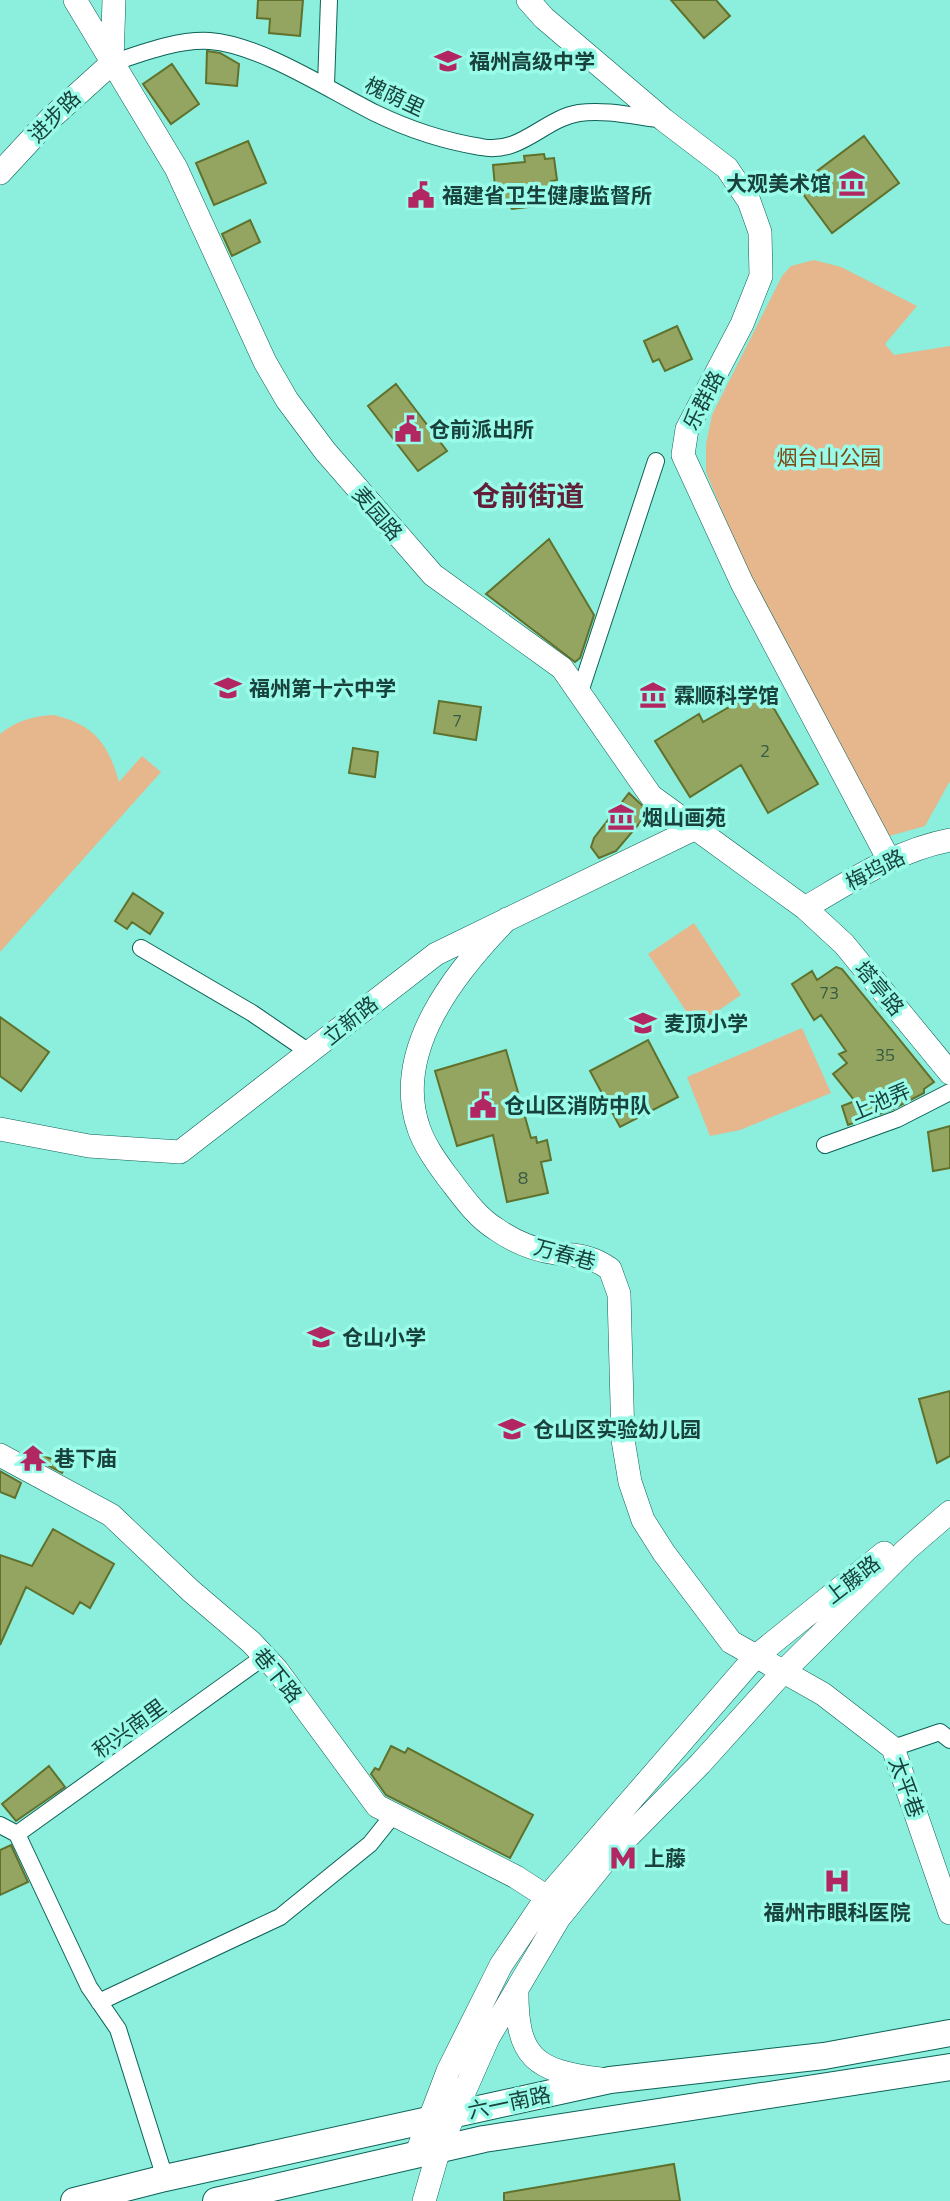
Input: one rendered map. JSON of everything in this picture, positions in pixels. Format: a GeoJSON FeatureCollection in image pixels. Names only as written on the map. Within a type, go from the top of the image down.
{"type":"FeatureCollection","features":[{"type":"Feature","properties":{"kind":"main road","name":"六一南路"},"geometry":{"type":"LineString","coordinates":[[74,2201],[166,2178],[610,2080],[824,2056],[950,2033]]}},
{"type":"Feature","properties":{"kind":"main road","name":"六一南路"},"geometry":{"type":"LineString","coordinates":[[216,2201],[427,2152],[950,2067]]}},
{"type":"Feature","properties":{"kind":"street","name":"麦园路"},"geometry":{"type":"LineString","coordinates":[[75,0],[176,168],[265,362],[302,421],[433,575],[550,659],[580,692],[642,787],[805,908]]}},
{"type":"Feature","properties":{"kind":"street"},"geometry":{"type":"LineString","coordinates":[[112,63],[114,0]]}},
{"type":"Feature","properties":{"kind":"street"},"geometry":{"type":"LineString","coordinates":[[326,85],[329,0]]}},
{"type":"Feature","properties":{"kind":"street","name":"乐群路"},"geometry":{"type":"LineString","coordinates":[[528,0],[544,18],[664,120],[734,175],[757,221],[762,254],[761,276],[753,300],[687,429],[682,448],[685,464],[741,583],[889,860]]}},
{"type":"Feature","properties":{"kind":"street","name":"槐荫里"},"geometry":{"type":"LineString","coordinates":[[112,63],[184,43],[218,42],[326,85],[412,129],[484,148],[523,142],[562,119],[579,113],[664,120]]}},
{"type":"Feature","properties":{"kind":"street","name":"进步路"},"geometry":{"type":"LineString","coordinates":[[0,173],[50,119],[112,63]]}},
{"type":"Feature","properties":{"kind":"street"},"geometry":{"type":"LineString","coordinates":[[580,692],[656,461]]}},
{"type":"Feature","properties":{"kind":"street","name":"立新路"},"geometry":{"type":"LineString","coordinates":[[0,1129],[89,1146],[180,1152],[419,965],[506,919],[696,828]]}},
{"type":"Feature","properties":{"kind":"street","name":"梅坞路"},"geometry":{"type":"LineString","coordinates":[[805,908],[889,860],[924,846],[950,840]]}},
{"type":"Feature","properties":{"kind":"street","name":"塔亭路"},"geometry":{"type":"LineString","coordinates":[[805,908],[844,944],[950,1073]]}},
{"type":"Feature","properties":{"kind":"street","name":"万春巷"},"geometry":{"type":"LineString","coordinates":[[506,919],[452,986],[423,1037],[413,1079],[418,1127],[434,1158],[467,1203],[496,1229],[540,1249],[585,1256],[610,1269],[619,1294],[624,1447],[636,1503],[653,1537],[724,1635],[755,1657]]}},
{"type":"Feature","properties":{"kind":"street"},"geometry":{"type":"LineString","coordinates":[[141,948],[252,1013],[309,1052]]}},
{"type":"Feature","properties":{"kind":"street","name":"上池弄"},"geometry":{"type":"LineString","coordinates":[[825,1145],[897,1119],[950,1092]]}},
{"type":"Feature","properties":{"kind":"street","name":"巷下路"},"geometry":{"type":"LineString","coordinates":[[0,1455],[111,1515],[265,1656],[377,1806],[516,1877],[547,1897]]}},
{"type":"Feature","properties":{"kind":"street","name":"上藤路"},"geometry":{"type":"LineString","coordinates":[[427,2152],[430,2120],[448,2071],[501,1965],[547,1897],[755,1657],[950,1502]]}},
{"type":"Feature","properties":{"kind":"street"},"geometry":{"type":"LineString","coordinates":[[424,2201],[427,2152],[457,2113],[488,2038],[559,1918],[609,1856],[700,1764],[784,1671],[906,1550],[950,1512]]}},
{"type":"Feature","properties":{"kind":"street","name":"积兴南里"},"geometry":{"type":"LineString","coordinates":[[17,1834],[265,1656]]}},
{"type":"Feature","properties":{"kind":"street","name":"太平巷"},"geometry":{"type":"LineString","coordinates":[[755,1657],[823,1694],[893,1748],[950,1913]]}},
{"type":"Feature","properties":{"kind":"street"},"geometry":{"type":"LineString","coordinates":[[893,1748],[940,1732],[950,1740]]}},
{"type":"Feature","properties":{"kind":"street"},"geometry":{"type":"LineString","coordinates":[[99,2002],[274,1921],[370,1844],[394,1814]]}},
{"type":"Feature","properties":{"kind":"street"},"geometry":{"type":"LineString","coordinates":[[0,1825],[17,1834],[99,2002],[118,2029],[166,2178]]}},
{"type":"Feature","properties":{"kind":"street"},"geometry":{"type":"LineString","coordinates":[[517,1987],[519,2028],[536,2060],[565,2075],[610,2080]]}},
{"type":"Feature","properties":{"kind":"green space","name":"烟台山公园"},"geometry":{"type":"Polygon","coordinates":[[[814,260],[841,267],[917,306],[885,344],[894,355],[950,346],[950,781],[925,826],[886,837],[749,576],[706,472],[706,444],[712,415],[782,276],[791,266],[814,260]]]}},
{"type":"Feature","properties":{"kind":"green space"},"geometry":{"type":"Polygon","coordinates":[[[54,715],[79,724],[97,738],[110,756],[119,782],[142,756],[161,772],[0,952],[0,734],[25,720],[54,715]]]}},
{"type":"Feature","properties":{"kind":"green space"},"geometry":{"type":"Polygon","coordinates":[[[694,923],[741,995],[696,1026],[648,954],[694,923]]]}},
{"type":"Feature","properties":{"kind":"green space"},"geometry":{"type":"Polygon","coordinates":[[[802,1028],[831,1093],[740,1130],[710,1136],[687,1077],[802,1028]]]}},
{"type":"Feature","properties":{"kind":"building"},"geometry":{"type":"Polygon","coordinates":[[[258,0],[303,0],[300,36],[269,33],[270,19],[257,18],[258,0]]]}},
{"type":"Feature","properties":{"kind":"building"},"geometry":{"type":"Polygon","coordinates":[[[671,0],[716,0],[730,16],[704,38],[671,0]]]}},
{"type":"Feature","properties":{"kind":"building"},"geometry":{"type":"Polygon","coordinates":[[[207,51],[220,53],[239,64],[237,86],[206,83],[207,51]]]}},
{"type":"Feature","properties":{"kind":"building"},"geometry":{"type":"Polygon","coordinates":[[[172,64],[199,104],[171,124],[143,84],[172,64]]]}},
{"type":"Feature","properties":{"kind":"building"},"geometry":{"type":"Polygon","coordinates":[[[864,136],[899,183],[832,233],[797,186],[864,136]]]}},
{"type":"Feature","properties":{"kind":"building"},"geometry":{"type":"Polygon","coordinates":[[[248,141],[266,183],[214,205],[196,163],[248,141]]]}},
{"type":"Feature","properties":{"kind":"building"},"geometry":{"type":"Polygon","coordinates":[[[544,154],[545,159],[554,158],[557,180],[551,181],[552,194],[545,195],[544,205],[512,209],[508,204],[501,205],[496,198],[493,165],[525,162],[524,156],[544,154]]]}},
{"type":"Feature","properties":{"kind":"building"},"geometry":{"type":"Polygon","coordinates":[[[250,220],[260,242],[232,256],[222,234],[250,220]]]}},
{"type":"Feature","properties":{"kind":"building"},"geometry":{"type":"Polygon","coordinates":[[[677,326],[692,359],[665,371],[659,359],[653,362],[644,341],[677,326]]]}},
{"type":"Feature","properties":{"kind":"building","name":"仓前派出所"},"geometry":{"type":"Polygon","coordinates":[[[396,384],[447,451],[418,471],[368,406],[396,384]]]}},
{"type":"Feature","properties":{"kind":"building"},"geometry":{"type":"Polygon","coordinates":[[[549,539],[594,615],[580,658],[575,662],[486,594],[549,539]]]}},
{"type":"Feature","properties":{"kind":"building"},"geometry":{"type":"Polygon","coordinates":[[[762,688],[818,784],[768,813],[741,765],[690,797],[655,741],[699,714],[703,722],[762,688]]]}},
{"type":"Feature","properties":{"kind":"building"},"geometry":{"type":"Polygon","coordinates":[[[439,701],[481,707],[476,740],[434,733],[439,701]]]}},
{"type":"Feature","properties":{"kind":"building"},"geometry":{"type":"Polygon","coordinates":[[[353,748],[378,752],[375,777],[349,773],[353,748]]]}},
{"type":"Feature","properties":{"kind":"building"},"geometry":{"type":"Polygon","coordinates":[[[629,793],[649,812],[616,851],[599,858],[591,847],[594,838],[629,793]]]}},
{"type":"Feature","properties":{"kind":"building"},"geometry":{"type":"Polygon","coordinates":[[[133,893],[163,913],[150,934],[132,922],[127,929],[115,921],[133,893]]]}},
{"type":"Feature","properties":{"kind":"building"},"geometry":{"type":"Polygon","coordinates":[[[836,967],[842,969],[934,1082],[924,1089],[924,1093],[893,1109],[848,1125],[842,1106],[855,1101],[833,1074],[847,1063],[839,1054],[846,1051],[821,1015],[814,1020],[792,984],[812,971],[817,980],[836,967]]]}},
{"type":"Feature","properties":{"kind":"building"},"geometry":{"type":"Polygon","coordinates":[[[0,1017],[49,1052],[21,1091],[0,1076],[0,1017]]]}},
{"type":"Feature","properties":{"kind":"building"},"geometry":{"type":"Polygon","coordinates":[[[648,1040],[678,1097],[620,1127],[590,1071],[648,1040]]]}},
{"type":"Feature","properties":{"kind":"building","name":"仓山区消防中队"},"geometry":{"type":"Polygon","coordinates":[[[506,1050],[531,1138],[536,1137],[537,1143],[547,1140],[551,1160],[541,1162],[548,1193],[507,1202],[493,1135],[457,1146],[435,1071],[506,1050]]]}},
{"type":"Feature","properties":{"kind":"building"},"geometry":{"type":"Polygon","coordinates":[[[950,1126],[950,1168],[933,1171],[928,1132],[950,1126]]]}},
{"type":"Feature","properties":{"kind":"building"},"geometry":{"type":"Polygon","coordinates":[[[950,1391],[950,1456],[937,1463],[919,1399],[950,1391]]]}},
{"type":"Feature","properties":{"kind":"building"},"geometry":{"type":"Polygon","coordinates":[[[30,1449],[66,1466],[62,1473],[27,1454],[30,1449]]]}},
{"type":"Feature","properties":{"kind":"building"},"geometry":{"type":"Polygon","coordinates":[[[0,1471],[21,1483],[15,1498],[0,1492],[0,1471]]]}},
{"type":"Feature","properties":{"kind":"building"},"geometry":{"type":"Polygon","coordinates":[[[53,1529],[114,1564],[90,1608],[80,1602],[73,1614],[26,1587],[0,1645],[0,1555],[32,1566],[53,1529]]]}},
{"type":"Feature","properties":{"kind":"building"},"geometry":{"type":"Polygon","coordinates":[[[391,1746],[405,1753],[408,1748],[533,1815],[510,1858],[386,1795],[371,1774],[375,1768],[379,1770],[391,1746]]]}},
{"type":"Feature","properties":{"kind":"building"},"geometry":{"type":"Polygon","coordinates":[[[49,1766],[65,1787],[16,1821],[2,1804],[49,1766]]]}},
{"type":"Feature","properties":{"kind":"building"},"geometry":{"type":"Polygon","coordinates":[[[11,1845],[28,1882],[0,1895],[0,1850],[11,1845]]]}},
{"type":"Feature","properties":{"kind":"building"},"geometry":{"type":"Polygon","coordinates":[[[674,2164],[680,2201],[504,2201],[504,2193],[674,2164]]]}},
{"type":"Feature","properties":{"kind":"place","name":"福州高级中学"},"geometry":{"type":"Point","coordinates":[448,61]}},
{"type":"Feature","properties":{"kind":"place","name":"大观美术馆"},"geometry":{"type":"Point","coordinates":[852,183]}},
{"type":"Feature","properties":{"kind":"place","name":"福建省卫生健康监督所"},"geometry":{"type":"Point","coordinates":[421,195]}},
{"type":"Feature","properties":{"kind":"place","name":"仓前派出所"},"geometry":{"type":"Point","coordinates":[408,429]}},
{"type":"Feature","properties":{"kind":"place","name":"福州第十六中学"},"geometry":{"type":"Point","coordinates":[228,688]}},
{"type":"Feature","properties":{"kind":"place","name":"霖顺科学馆"},"geometry":{"type":"Point","coordinates":[653,695]}},
{"type":"Feature","properties":{"kind":"place","name":"烟山画苑"},"geometry":{"type":"Point","coordinates":[621,817]}},
{"type":"Feature","properties":{"kind":"place","name":"麦顶小学"},"geometry":{"type":"Point","coordinates":[643,1023]}},
{"type":"Feature","properties":{"kind":"place","name":"仓山区消防中队"},"geometry":{"type":"Point","coordinates":[483,1105]}},
{"type":"Feature","properties":{"kind":"place","name":"仓山小学"},"geometry":{"type":"Point","coordinates":[321,1337]}},
{"type":"Feature","properties":{"kind":"place","name":"仓山区实验幼儿园"},"geometry":{"type":"Point","coordinates":[512,1429]}},
{"type":"Feature","properties":{"kind":"place","name":"巷下庙"},"geometry":{"type":"Point","coordinates":[33,1458]}},
{"type":"Feature","properties":{"kind":"place","name":"上藤"},"geometry":{"type":"Point","coordinates":[623,1858]}},
{"type":"Feature","properties":{"kind":"place","name":"福州市眼科医院"},"geometry":{"type":"Point","coordinates":[837,1881]}},
{"type":"Feature","properties":{"kind":"district","name":"仓前街道"},"geometry":{"type":"Point","coordinates":[528,495]}}]}
